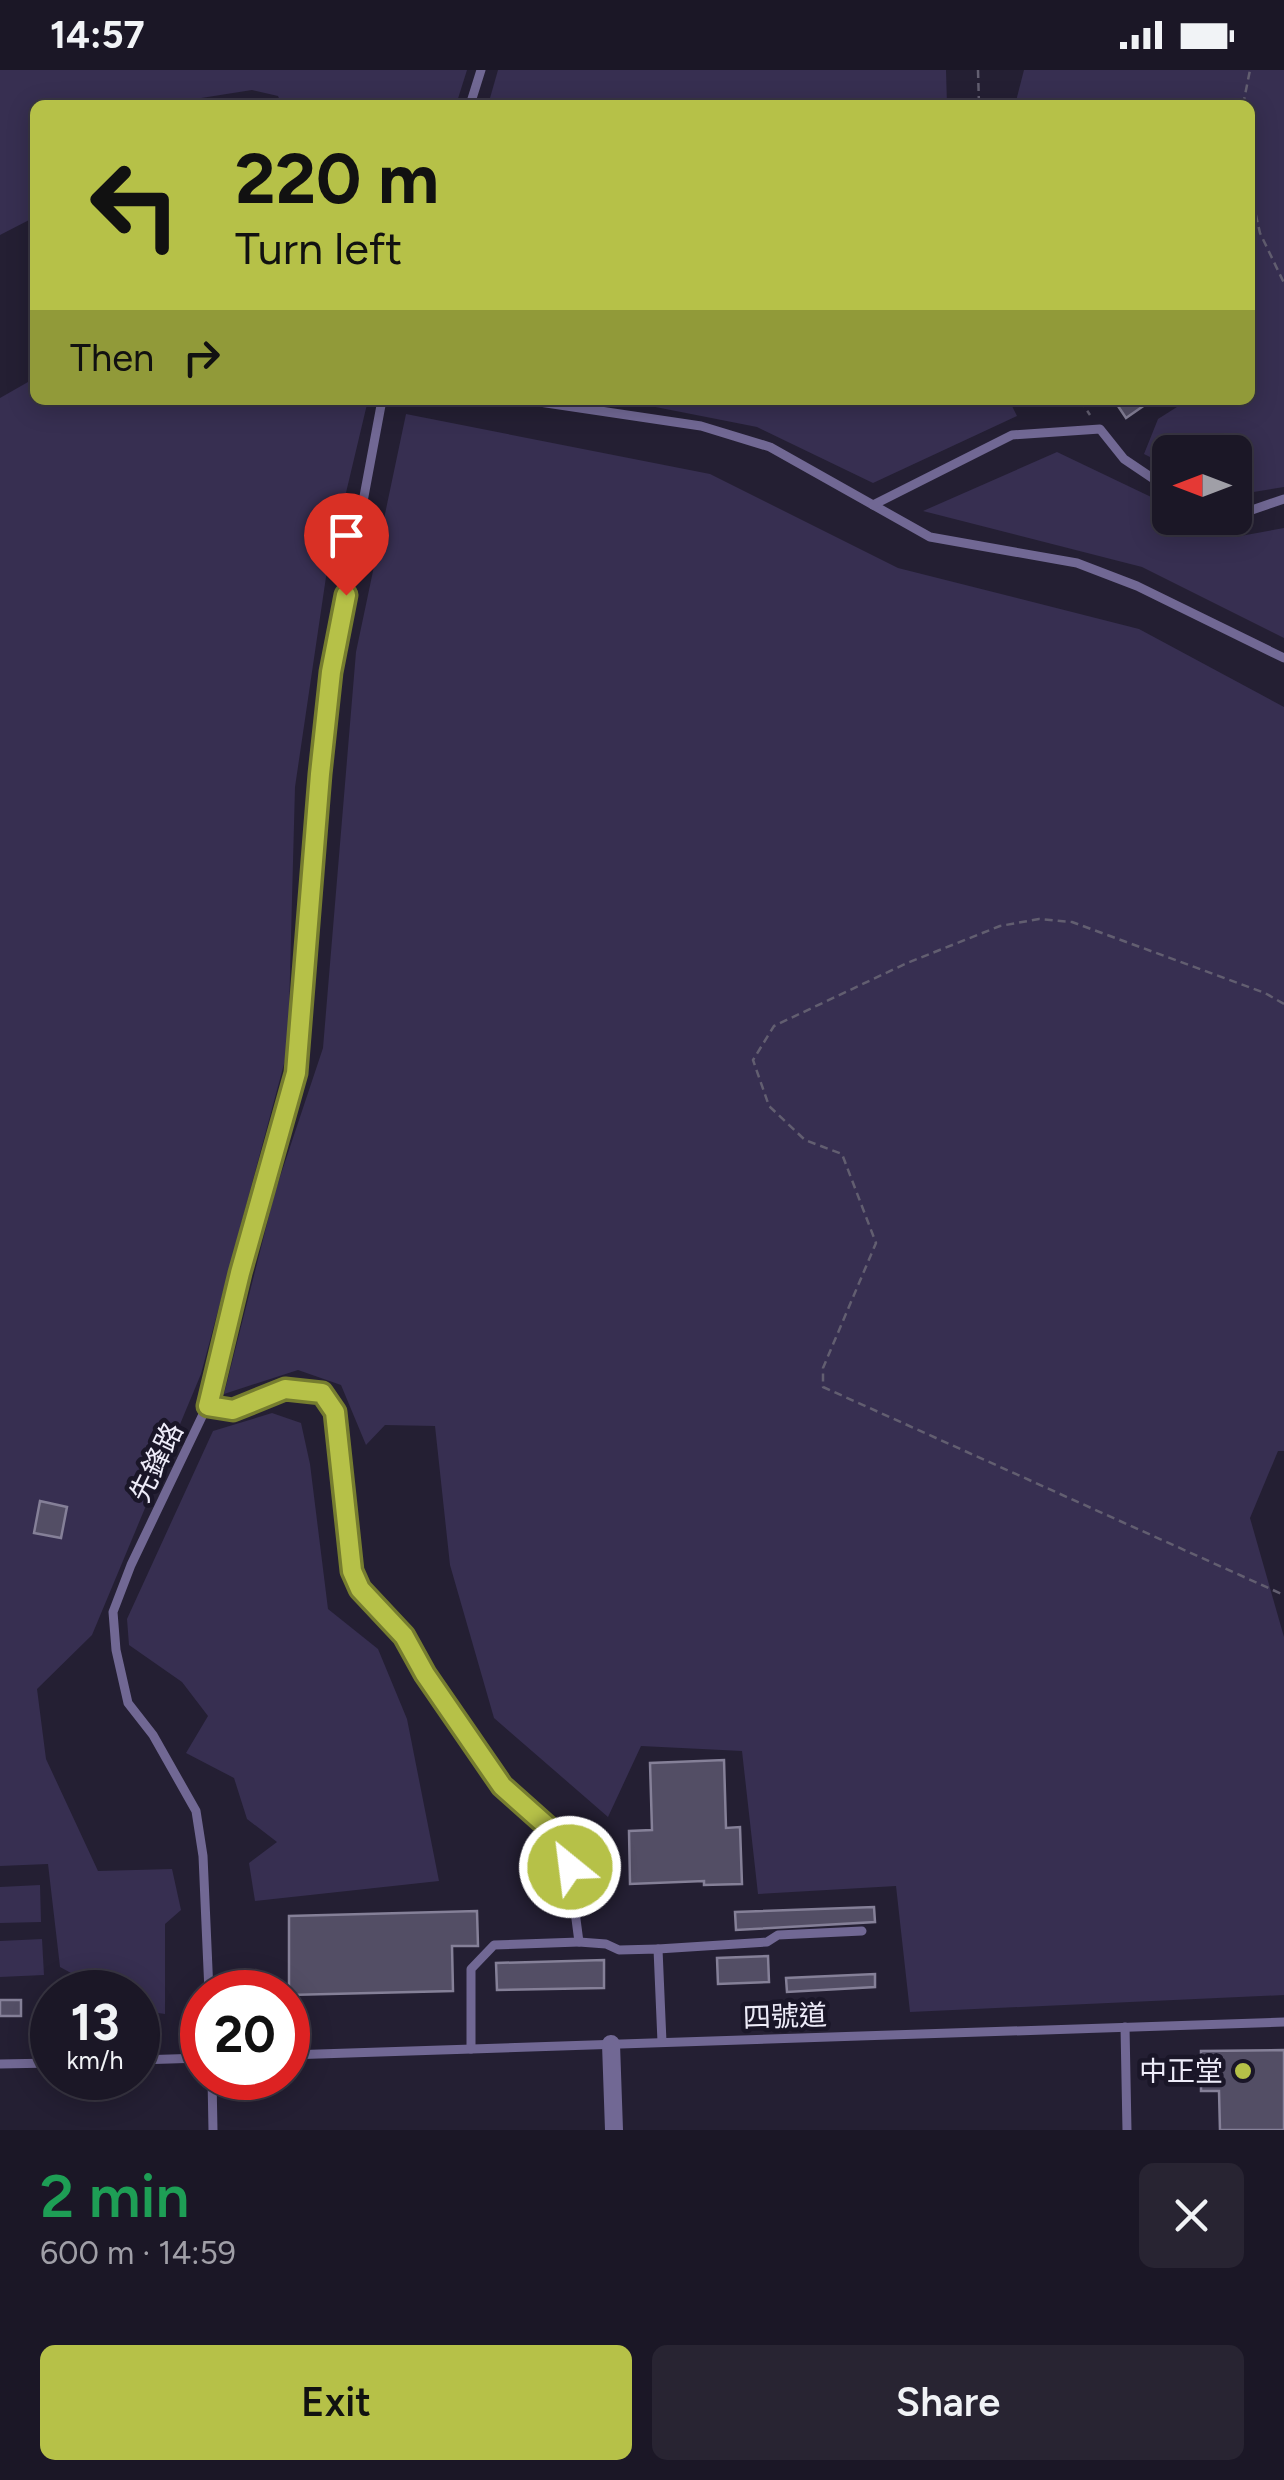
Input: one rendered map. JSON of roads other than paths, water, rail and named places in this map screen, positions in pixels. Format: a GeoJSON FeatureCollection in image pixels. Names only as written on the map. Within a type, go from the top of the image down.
{"type":"FeatureCollection","features":[{"type":"Feature","properties":{"kind":"street"},"geometry":{"type":"LineString","coordinates":[[611,2044],[614,2130]]}},
{"type":"Feature","properties":{"kind":"lane"},"geometry":{"type":"LineString","coordinates":[[471,100],[480,70]]}},
{"type":"Feature","properties":{"kind":"lane","name":"先鋒路"},"geometry":{"type":"LineString","coordinates":[[208,1970],[203,1856],[196,1811],[154,1735],[128,1703],[116,1650],[113,1612],[131,1565],[208,1406],[240,1273],[296,1073],[331,672],[381,405]]}},
{"type":"Feature","properties":{"kind":"lane"},"geometry":{"type":"LineString","coordinates":[[559,405],[700,426],[770,447],[930,537],[1078,563],[1137,586],[1284,658]]}},
{"type":"Feature","properties":{"kind":"lane"},"geometry":{"type":"LineString","coordinates":[[874,505],[1012,436],[1100,429],[1124,460],[1152,478]]}},
{"type":"Feature","properties":{"kind":"lane"},"geometry":{"type":"LineString","coordinates":[[1252,510],[1284,499]]}},
{"type":"Feature","properties":{"kind":"lane"},"geometry":{"type":"LineString","coordinates":[[208,1406],[233,1410],[285,1389],[322,1393],[335,1412],[352,1571],[360,1589],[404,1636],[425,1674],[502,1786],[566,1843],[579,1942]]}},
{"type":"Feature","properties":{"kind":"lane"},"geometry":{"type":"LineString","coordinates":[[471,2049],[471,1968],[494,1946],[579,1942],[606,1944],[619,1950],[658,1949],[767,1942],[778,1935],[862,1931]]}},
{"type":"Feature","properties":{"kind":"lane"},"geometry":{"type":"LineString","coordinates":[[658,1949],[662,2042]]}},
{"type":"Feature","properties":{"kind":"lane","name":"四號道"},"geometry":{"type":"LineString","coordinates":[[310,2054],[1284,2022]]}},
{"type":"Feature","properties":{"kind":"lane"},"geometry":{"type":"LineString","coordinates":[[1125,2027],[1126,2130]]}},
{"type":"Feature","properties":{"kind":"lane"},"geometry":{"type":"LineString","coordinates":[[0,2064],[30,2063]]}},
{"type":"Feature","properties":{"kind":"lane"},"geometry":{"type":"LineString","coordinates":[[212,2100],[213,2130]]}},
{"type":"Feature","properties":{"kind":"place","name":"中正堂"},"geometry":{"type":"Point","coordinates":[1243,2071]}}]}
